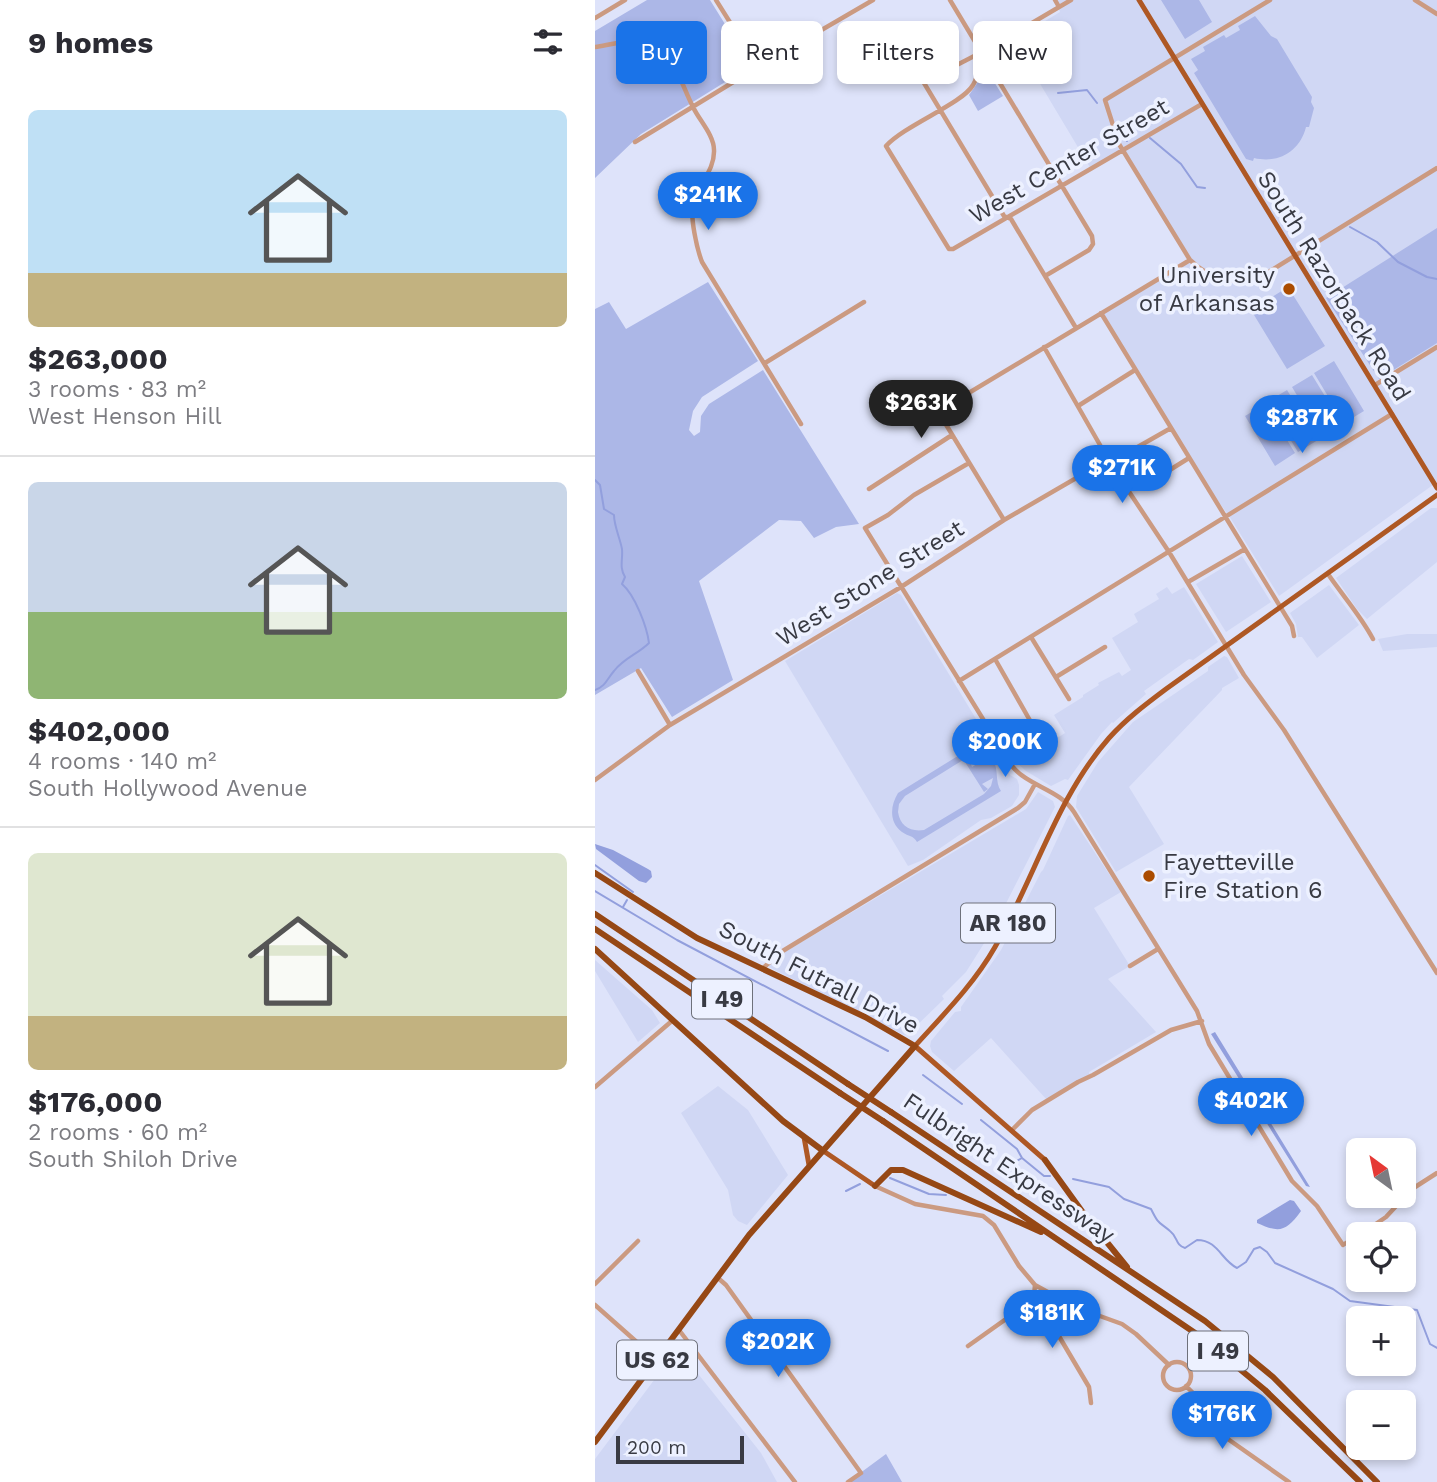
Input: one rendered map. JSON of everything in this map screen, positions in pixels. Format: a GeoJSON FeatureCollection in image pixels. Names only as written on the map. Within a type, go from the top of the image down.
{"type":"FeatureCollection","features":[{"type":"Feature","properties":{"kind":"highway","name":"South Futrall Drive"},"geometry":{"type":"LineString","coordinates":[[595,873],[673,924],[865,1017],[915,1046]]}},
{"type":"Feature","properties":{"kind":"highway","name":"Fulbright Expressway"},"geometry":{"type":"LineString","coordinates":[[595,914],[1205,1321],[1273,1377],[1377,1482]]}},
{"type":"Feature","properties":{"kind":"highway","name":"Fulbright Expressway"},"geometry":{"type":"LineString","coordinates":[[595,929],[1201,1337],[1265,1390],[1360,1482]]}},
{"type":"Feature","properties":{"kind":"highway"},"geometry":{"type":"LineString","coordinates":[[595,949],[804,1137],[822,1150]]}},
{"type":"Feature","properties":{"kind":"highway","name":"US 62"},"geometry":{"type":"LineString","coordinates":[[595,1442],[749,1235],[915,1046]]}},
{"type":"Feature","properties":{"kind":"highway"},"geometry":{"type":"LineString","coordinates":[[1045,1160],[1132,1274]]}},
{"type":"Feature","properties":{"kind":"highway"},"geometry":{"type":"LineString","coordinates":[[875,1186],[889,1171],[903,1170],[1059,1240]]}},
{"type":"Feature","properties":{"kind":"main road","name":"South Razorback Road"},"geometry":{"type":"LineString","coordinates":[[1139,0],[1437,488]]}},
{"type":"Feature","properties":{"kind":"main road","name":"AR 180"},"geometry":{"type":"LineString","coordinates":[[915,1046],[967,987],[994,949],[1067,802],[1099,750],[1126,721],[1165,689],[1437,495]]}},
{"type":"Feature","properties":{"kind":"main road","name":"South Futrall Drive"},"geometry":{"type":"LineString","coordinates":[[915,1046],[1045,1160]]}},
{"type":"Feature","properties":{"kind":"main road"},"geometry":{"type":"LineString","coordinates":[[804,1137],[809,1165]]}},
{"type":"Feature","properties":{"kind":"main road"},"geometry":{"type":"LineString","coordinates":[[822,1150],[875,1186]]}},
{"type":"Feature","properties":{"kind":"street"},"geometry":{"type":"LineString","coordinates":[[595,18],[625,0]]}},
{"type":"Feature","properties":{"kind":"street"},"geometry":{"type":"LineString","coordinates":[[716,0],[729,21]]}},
{"type":"Feature","properties":{"kind":"street"},"geometry":{"type":"LineString","coordinates":[[823,29],[873,0]]}},
{"type":"Feature","properties":{"kind":"street"},"geometry":{"type":"LineString","coordinates":[[950,0],[973,39]]}},
{"type":"Feature","properties":{"kind":"street"},"geometry":{"type":"LineString","coordinates":[[1055,0],[1059,7]]}},
{"type":"Feature","properties":{"kind":"street"},"geometry":{"type":"LineString","coordinates":[[1035,21],[1070,0]]}},
{"type":"Feature","properties":{"kind":"street"},"geometry":{"type":"LineString","coordinates":[[1270,0],[1105,100],[1113,130],[1122,149],[1190,260],[1217,279],[1239,282],[1262,276],[1437,168]]}},
{"type":"Feature","properties":{"kind":"street"},"geometry":{"type":"LineString","coordinates":[[1415,0],[1437,14]]}},
{"type":"Feature","properties":{"kind":"street"},"geometry":{"type":"LineString","coordinates":[[595,47],[635,41],[651,44],[669,56],[692,107],[713,142],[711,169],[693,203],[698,252],[801,424]]}},
{"type":"Feature","properties":{"kind":"street"},"geometry":{"type":"LineString","coordinates":[[973,57],[953,67],[912,63],[1004,216],[1011,219],[1076,328]]}},
{"type":"Feature","properties":{"kind":"street"},"geometry":{"type":"LineString","coordinates":[[635,142],[730,84]]}},
{"type":"Feature","properties":{"kind":"street"},"geometry":{"type":"LineString","coordinates":[[940,109],[972,88],[974,84]]}},
{"type":"Feature","properties":{"kind":"street"},"geometry":{"type":"LineString","coordinates":[[1000,84],[1092,236],[1093,244],[1089,250],[1045,276]]}},
{"type":"Feature","properties":{"kind":"street","name":"West Center Street"},"geometry":{"type":"LineString","coordinates":[[940,109],[888,144],[886,149],[945,246],[953,249],[1202,104]]}},
{"type":"Feature","properties":{"kind":"street"},"geometry":{"type":"LineString","coordinates":[[1004,520],[952,435],[941,411],[945,406],[1190,260]]}},
{"type":"Feature","properties":{"kind":"street"},"geometry":{"type":"LineString","coordinates":[[765,363],[864,302]]}},
{"type":"Feature","properties":{"kind":"street"},"geometry":{"type":"LineString","coordinates":[[1101,313],[1292,626],[1294,636]]}},
{"type":"Feature","properties":{"kind":"street"},"geometry":{"type":"LineString","coordinates":[[1044,347],[1109,459],[1249,684],[1284,730],[1437,973]]}},
{"type":"Feature","properties":{"kind":"street"},"geometry":{"type":"LineString","coordinates":[[1375,385],[1437,347]]}},
{"type":"Feature","properties":{"kind":"street"},"geometry":{"type":"LineString","coordinates":[[1078,406],[1135,370]]}},
{"type":"Feature","properties":{"kind":"street"},"geometry":{"type":"LineString","coordinates":[[959,681],[1392,414]]}},
{"type":"Feature","properties":{"kind":"street","name":"West Stone Street"},"geometry":{"type":"LineString","coordinates":[[595,780],[670,725],[901,587],[1004,520],[1109,459],[1119,457],[1171,428]]}},
{"type":"Feature","properties":{"kind":"street"},"geometry":{"type":"LineString","coordinates":[[869,489],[952,435]]}},
{"type":"Feature","properties":{"kind":"street"},"geometry":{"type":"LineString","coordinates":[[1144,486],[1189,458]]}},
{"type":"Feature","properties":{"kind":"street"},"geometry":{"type":"LineString","coordinates":[[969,464],[914,495],[865,528],[1015,770],[1067,802],[1202,1021],[1209,1044],[1292,1181],[1317,1206],[1343,1245],[1346,1243]]}},
{"type":"Feature","properties":{"kind":"street"},"geometry":{"type":"LineString","coordinates":[[1188,583],[1245,549]]}},
{"type":"Feature","properties":{"kind":"street"},"geometry":{"type":"LineString","coordinates":[[1328,574],[1373,639]]}},
{"type":"Feature","properties":{"kind":"street"},"geometry":{"type":"LineString","coordinates":[[1031,637],[1069,699]]}},
{"type":"Feature","properties":{"kind":"street"},"geometry":{"type":"LineString","coordinates":[[1056,677],[1104,647]]}},
{"type":"Feature","properties":{"kind":"street"},"geometry":{"type":"LineString","coordinates":[[995,659],[1032,724],[1000,747]]}},
{"type":"Feature","properties":{"kind":"street"},"geometry":{"type":"LineString","coordinates":[[638,671],[670,725]]}},
{"type":"Feature","properties":{"kind":"street"},"geometry":{"type":"LineString","coordinates":[[762,969],[781,952],[1018,808],[1025,802],[1035,784]]}},
{"type":"Feature","properties":{"kind":"street"},"geometry":{"type":"LineString","coordinates":[[1130,966],[1159,949]]}},
{"type":"Feature","properties":{"kind":"street"},"geometry":{"type":"LineString","coordinates":[[595,1087],[674,1019]]}},
{"type":"Feature","properties":{"kind":"street"},"geometry":{"type":"LineString","coordinates":[[1011,1130],[1032,1110],[1078,1082],[1171,1030],[1202,1021]]}},
{"type":"Feature","properties":{"kind":"street"},"geometry":{"type":"LineString","coordinates":[[1378,1222],[1412,1189],[1437,1172]]}},
{"type":"Feature","properties":{"kind":"street"},"geometry":{"type":"LineString","coordinates":[[875,1186],[915,1204],[982,1216],[994,1225],[1019,1266],[1035,1285],[1075,1307],[1122,1324],[1169,1364]]}},
{"type":"Feature","properties":{"kind":"street"},"geometry":{"type":"LineString","coordinates":[[595,1284],[638,1241]]}},
{"type":"Feature","properties":{"kind":"street"},"geometry":{"type":"LineString","coordinates":[[718,1278],[731,1292],[861,1473],[848,1482]]}},
{"type":"Feature","properties":{"kind":"street"},"geometry":{"type":"LineString","coordinates":[[1035,1285],[1036,1303],[1050,1321],[1089,1387],[1091,1403]]}},
{"type":"Feature","properties":{"kind":"street"},"geometry":{"type":"LineString","coordinates":[[968,1346],[1027,1304],[1034,1296]]}},
{"type":"Feature","properties":{"kind":"street"},"geometry":{"type":"LineString","coordinates":[[595,1305],[657,1360]]}},
{"type":"Feature","properties":{"kind":"street"},"geometry":{"type":"LineString","coordinates":[[679,1330],[795,1482]]}},
{"type":"Feature","properties":{"kind":"street"},"geometry":{"type":"LineString","coordinates":[[1169,1364],[1179,1362],[1186,1366],[1190,1374],[1186,1386]]}},
{"type":"Feature","properties":{"kind":"street"},"geometry":{"type":"LineString","coordinates":[[1169,1364],[1163,1375],[1165,1384],[1173,1389],[1186,1386]]}},
{"type":"Feature","properties":{"kind":"street"},"geometry":{"type":"LineString","coordinates":[[1186,1386],[1201,1401],[1225,1437],[1289,1482]]}},
{"type":"Feature","properties":{"kind":"shaded area"},"geometry":{"type":"Polygon","coordinates":[[[647,0],[710,0],[723,21],[722,84],[641,134],[595,178],[595,31],[647,0]]]}},
{"type":"Feature","properties":{"kind":"shaded area","name":"University of Arkansas"},"geometry":{"type":"Polygon","coordinates":[[[1055,0],[1437,0],[1437,482],[1279,596],[1201,477],[1101,313],[1189,260],[1123,149],[1091,169],[1040,84],[1072,84],[1072,21],[1045,21],[1060,12],[1055,0]]]}},
{"type":"Feature","properties":{"kind":"shaded area"},"geometry":{"type":"Polygon","coordinates":[[[1161,0],[1199,0],[1212,22],[1185,39],[1161,0]]]}},
{"type":"Feature","properties":{"kind":"shaded area"},"geometry":{"type":"Polygon","coordinates":[[[1255,16],[1271,36],[1277,39],[1312,97],[1314,108],[1309,127],[1306,127],[1294,149],[1280,157],[1254,158],[1253,161],[1246,159],[1194,73],[1198,70],[1191,59],[1205,51],[1203,47],[1224,35],[1226,38],[1240,30],[1238,26],[1255,16]]]}},
{"type":"Feature","properties":{"kind":"shaded area"},"geometry":{"type":"Polygon","coordinates":[[[977,84],[995,84],[1003,96],[978,111],[969,95],[977,84]]]}},
{"type":"Feature","properties":{"kind":"shaded area"},"geometry":{"type":"Polygon","coordinates":[[[1437,228],[1437,343],[1379,379],[1326,298],[1437,228]]]}},
{"type":"Feature","properties":{"kind":"shaded area"},"geometry":{"type":"Polygon","coordinates":[[[708,282],[758,361],[702,397],[693,411],[689,430],[694,436],[700,432],[701,416],[709,404],[763,370],[859,524],[836,527],[814,538],[801,521],[779,520],[699,581],[733,680],[672,717],[641,668],[595,695],[595,309],[609,302],[626,329],[708,282]]]}},
{"type":"Feature","properties":{"kind":"shaded area"},"geometry":{"type":"Polygon","coordinates":[[[1288,287],[1325,346],[1287,369],[1251,310],[1288,287]]]}},
{"type":"Feature","properties":{"kind":"shaded area"},"geometry":{"type":"Polygon","coordinates":[[[1334,361],[1364,411],[1344,423],[1314,373],[1334,361]]]}},
{"type":"Feature","properties":{"kind":"shaded area"},"geometry":{"type":"Polygon","coordinates":[[[1312,375],[1342,424],[1322,437],[1292,387],[1312,375]]]}},
{"type":"Feature","properties":{"kind":"shaded area"},"geometry":{"type":"Polygon","coordinates":[[[1287,390],[1318,440],[1298,452],[1267,402],[1287,390]]]}},
{"type":"Feature","properties":{"kind":"shaded area"},"geometry":{"type":"Polygon","coordinates":[[[1265,404],[1295,453],[1275,466],[1245,416],[1265,404]]]}},
{"type":"Feature","properties":{"kind":"shaded area"},"geometry":{"type":"Polygon","coordinates":[[[1431,508],[1437,508],[1437,562],[1367,619],[1336,578],[1431,508]]]}},
{"type":"Feature","properties":{"kind":"shaded area"},"geometry":{"type":"Polygon","coordinates":[[[1242,556],[1271,602],[1226,632],[1196,584],[1242,556]]]}},
{"type":"Feature","properties":{"kind":"shaded area"},"geometry":{"type":"Polygon","coordinates":[[[1329,585],[1359,625],[1317,658],[1302,637],[1298,637],[1296,624],[1290,613],[1329,585]]]}},
{"type":"Feature","properties":{"kind":"shaded area"},"geometry":{"type":"Polygon","coordinates":[[[1167,587],[1172,594],[1184,587],[1218,642],[1144,691],[1146,694],[1101,734],[1068,780],[1051,786],[1026,771],[1017,763],[1065,733],[1054,715],[1083,697],[1099,685],[1098,683],[1119,672],[1122,676],[1131,670],[1112,638],[1138,622],[1134,614],[1159,599],[1156,594],[1167,587]]]}},
{"type":"Feature","properties":{"kind":"shaded area"},"geometry":{"type":"Polygon","coordinates":[[[897,593],[901,595],[1010,775],[1017,779],[1019,785],[1019,795],[1012,806],[991,818],[981,820],[923,860],[908,866],[785,661],[897,593]]]}},
{"type":"Feature","properties":{"kind":"shaded area"},"geometry":{"type":"Polygon","coordinates":[[[1407,634],[1437,634],[1437,647],[1383,651],[1378,639],[1407,634]]]}},
{"type":"Feature","properties":{"kind":"shaded area"},"geometry":{"type":"Polygon","coordinates":[[[1224,656],[1239,678],[1222,688],[1129,787],[1164,844],[1116,872],[1076,807],[1077,796],[1098,762],[1133,722],[1208,671],[1208,667],[1224,656]]]}},
{"type":"Feature","properties":{"kind":"shaded area"},"geometry":{"type":"Polygon","coordinates":[[[972,752],[990,758],[996,767],[1001,791],[917,842],[895,824],[892,808],[895,798],[898,793],[961,754],[972,752]],[[973,758],[963,760],[905,796],[899,804],[898,812],[903,824],[910,829],[924,830],[984,794],[991,786],[993,778],[982,784],[988,789],[984,792],[965,762],[969,759],[972,767],[982,761],[973,758]]]}},
{"type":"Feature","properties":{"kind":"shaded area"},"geometry":{"type":"Polygon","coordinates":[[[1038,792],[1053,801],[1055,807],[993,929],[966,972],[942,996],[944,999],[908,1034],[904,1035],[769,967],[780,955],[1026,809],[1038,792]]]}},
{"type":"Feature","properties":{"kind":"shaded area"},"geometry":{"type":"Polygon","coordinates":[[[1070,815],[1121,892],[1094,908],[1130,966],[1108,979],[1156,1032],[1089,1072],[1090,1077],[1047,1100],[991,1038],[954,1071],[932,1052],[930,1046],[931,1041],[955,1012],[961,1011],[961,1007],[1001,950],[1070,815]]]}},
{"type":"Feature","properties":{"kind":"shaded area"},"geometry":{"type":"Polygon","coordinates":[[[595,844],[613,850],[648,869],[652,877],[646,883],[639,881],[596,849],[595,844]]]}},
{"type":"Feature","properties":{"kind":"shaded area"},"geometry":{"type":"Polygon","coordinates":[[[595,960],[652,1010],[660,1023],[638,1042],[595,971],[595,960]]]}},
{"type":"Feature","properties":{"kind":"shaded area"},"geometry":{"type":"Polygon","coordinates":[[[1215,1032],[1310,1187],[1306,1186],[1211,1034],[1215,1032]]]}},
{"type":"Feature","properties":{"kind":"shaded area"},"geometry":{"type":"Polygon","coordinates":[[[718,1086],[748,1110],[788,1175],[747,1225],[733,1215],[728,1190],[681,1113],[718,1086]]]}},
{"type":"Feature","properties":{"kind":"shaded area"},"geometry":{"type":"Polygon","coordinates":[[[1290,1200],[1294,1201],[1301,1211],[1286,1227],[1277,1229],[1257,1223],[1257,1220],[1290,1200]]]}},
{"type":"Feature","properties":{"kind":"shaded area"},"geometry":{"type":"Polygon","coordinates":[[[678,1348],[692,1359],[695,1370],[761,1453],[777,1482],[595,1482],[595,1459],[678,1348]]]}},
{"type":"Feature","properties":{"kind":"shaded area"},"geometry":{"type":"Polygon","coordinates":[[[886,1454],[902,1482],[848,1482],[886,1454]]]}},
{"type":"Feature","properties":{"kind":"waterway"},"geometry":{"type":"LineString","coordinates":[[1058,93],[1087,90],[1097,103]]}},
{"type":"Feature","properties":{"kind":"waterway"},"geometry":{"type":"LineString","coordinates":[[1120,126],[1127,141]]}},
{"type":"Feature","properties":{"kind":"waterway"},"geometry":{"type":"LineString","coordinates":[[1150,138],[1181,164],[1197,187],[1205,188]]}},
{"type":"Feature","properties":{"kind":"waterway"},"geometry":{"type":"LineString","coordinates":[[1350,227],[1377,242],[1398,262],[1427,277],[1437,279]]}},
{"type":"Feature","properties":{"kind":"waterway"},"geometry":{"type":"LineString","coordinates":[[595,480],[600,485],[604,509],[614,515],[622,549],[625,577],[622,584],[640,612],[649,643],[622,663],[604,684],[595,690]]}},
{"type":"Feature","properties":{"kind":"waterway"},"geometry":{"type":"LineString","coordinates":[[595,865],[633,892]]}},
{"type":"Feature","properties":{"kind":"waterway"},"geometry":{"type":"LineString","coordinates":[[595,891],[677,940],[888,1051]]}},
{"type":"Feature","properties":{"kind":"waterway"},"geometry":{"type":"LineString","coordinates":[[623,907],[627,900]]}},
{"type":"Feature","properties":{"kind":"waterway"},"geometry":{"type":"LineString","coordinates":[[923,1075],[962,1104]]}},
{"type":"Feature","properties":{"kind":"waterway"},"geometry":{"type":"LineString","coordinates":[[981,1120],[1017,1149],[1022,1158],[1044,1176],[1050,1176]]}},
{"type":"Feature","properties":{"kind":"waterway"},"geometry":{"type":"LineString","coordinates":[[1015,1162],[1022,1158]]}},
{"type":"Feature","properties":{"kind":"waterway"},"geometry":{"type":"LineString","coordinates":[[890,1178],[929,1194],[946,1195]]}},
{"type":"Feature","properties":{"kind":"waterway"},"geometry":{"type":"LineString","coordinates":[[1073,1179],[1109,1187],[1124,1199],[1151,1209],[1157,1220],[1173,1233],[1182,1247],[1185,1248],[1197,1240],[1210,1243],[1237,1268],[1246,1262],[1254,1249],[1260,1247],[1275,1263],[1333,1289],[1350,1301],[1417,1310],[1430,1344],[1437,1348]]}},
{"type":"Feature","properties":{"kind":"waterway"},"geometry":{"type":"LineString","coordinates":[[846,1191],[860,1184]]}},
{"type":"Feature","properties":{"kind":"place","name":"University of Arkansas"},"geometry":{"type":"Point","coordinates":[1289,289]}},
{"type":"Feature","properties":{"kind":"place","name":"Fayetteville Fire Station 6"},"geometry":{"type":"Point","coordinates":[1149,876]}}]}
